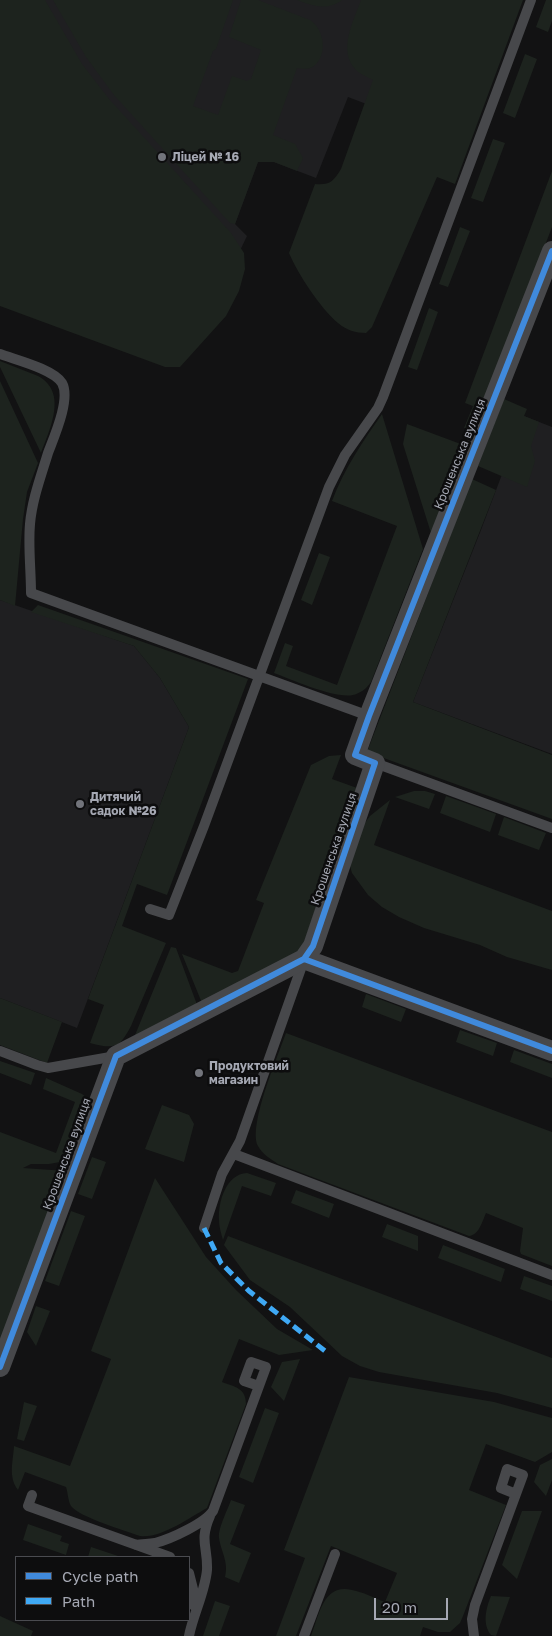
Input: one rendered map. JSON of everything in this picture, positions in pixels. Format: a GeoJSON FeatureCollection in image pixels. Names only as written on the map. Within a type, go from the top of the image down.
{"type":"FeatureCollection","features":[{"type":"Feature","properties":{"kind":"street","name":"Крошенська вулиця"},"geometry":{"type":"LineString","coordinates":[[304,959],[313,946],[375,763],[355,755],[552,251]]}},
{"type":"Feature","properties":{"kind":"street"},"geometry":{"type":"LineString","coordinates":[[116,1056],[304,959],[552,1051]]}},
{"type":"Feature","properties":{"kind":"street","name":"Крошенська вулиця"},"geometry":{"type":"LineString","coordinates":[[0,1367],[116,1056]]}},
{"type":"Feature","properties":{"kind":"lane"},"geometry":{"type":"LineString","coordinates":[[150,909],[169,915],[204,826],[329,487],[345,455],[384,396],[532,0]]}},
{"type":"Feature","properties":{"kind":"lane"},"geometry":{"type":"LineString","coordinates":[[0,354],[52,374],[62,384],[65,391],[60,418],[35,496],[30,524],[31,593],[369,716]]}},
{"type":"Feature","properties":{"kind":"lane"},"geometry":{"type":"LineString","coordinates":[[375,763],[552,828]]}},
{"type":"Feature","properties":{"kind":"lane","name":"Крошенська вулиця"},"geometry":{"type":"LineString","coordinates":[[204,1228],[222,1174],[240,1141],[304,959]]}},
{"type":"Feature","properties":{"kind":"lane"},"geometry":{"type":"LineString","coordinates":[[0,1051],[48,1068],[116,1056]]}},
{"type":"Feature","properties":{"kind":"lane"},"geometry":{"type":"LineString","coordinates":[[234,1154],[552,1274]]}},
{"type":"Feature","properties":{"kind":"lane"},"geometry":{"type":"LineString","coordinates":[[190,1636],[206,1570],[203,1538],[205,1528],[260,1386]]}},
{"type":"Feature","properties":{"kind":"lane"},"geometry":{"type":"LineString","coordinates":[[474,1636],[472,1619],[475,1606],[516,1494]]}},
{"type":"Feature","properties":{"kind":"lane"},"geometry":{"type":"LineString","coordinates":[[32,1495],[28,1506],[167,1556]]}},
{"type":"Feature","properties":{"kind":"lane"},"geometry":{"type":"LineString","coordinates":[[136,1545],[156,1543],[200,1523],[210,1516]]}},
{"type":"Feature","properties":{"kind":"lane"},"geometry":{"type":"LineString","coordinates":[[304,1636],[335,1554]]}},
{"type":"Feature","properties":{"kind":"lane"},"geometry":{"type":"LineString","coordinates":[[190,1577],[195,1597],[194,1616]]}},
{"type":"Feature","properties":{"kind":"shaded area","name":"Ліцей № 16"},"geometry":{"type":"Polygon","coordinates":[[[0,0],[424,0],[369,105],[348,97],[316,178],[274,162],[258,162],[235,224],[247,236],[211,311],[0,0]]]}},
{"type":"Feature","properties":{"kind":"shaded area"},"geometry":{"type":"Polygon","coordinates":[[[0,0],[45,0],[82,64],[109,99],[231,233],[244,253],[245,269],[239,291],[226,316],[180,367],[165,367],[0,306],[0,0]]]}},
{"type":"Feature","properties":{"kind":"shaded area"},"geometry":{"type":"Polygon","coordinates":[[[53,0],[233,0],[193,106],[218,115],[232,76],[247,81],[251,79],[261,50],[229,37],[241,0],[258,0],[310,20],[321,34],[322,53],[320,59],[312,67],[305,69],[297,68],[273,135],[295,144],[303,158],[297,171],[274,162],[258,162],[235,224],[230,223],[114,95],[86,57],[53,0]]]}},
{"type":"Feature","properties":{"kind":"shaded area"},"geometry":{"type":"Polygon","coordinates":[[[297,0],[342,0],[331,5],[314,6],[297,0]]]}},
{"type":"Feature","properties":{"kind":"shaded area"},"geometry":{"type":"Polygon","coordinates":[[[361,0],[523,0],[455,184],[437,177],[372,327],[366,333],[348,329],[331,317],[310,290],[289,253],[315,184],[331,182],[341,169],[373,80],[356,70],[350,62],[348,54],[347,45],[351,26],[361,0]]]}},
{"type":"Feature","properties":{"kind":"shaded area"},"geometry":{"type":"Polygon","coordinates":[[[546,0],[552,0],[552,21],[548,32],[536,27],[546,0]]]}},
{"type":"Feature","properties":{"kind":"shaded area"},"geometry":{"type":"Polygon","coordinates":[[[525,54],[537,59],[515,118],[503,113],[525,54]]]}},
{"type":"Feature","properties":{"kind":"shaded area"},"geometry":{"type":"Polygon","coordinates":[[[493,139],[505,143],[483,202],[471,198],[493,139]]]}},
{"type":"Feature","properties":{"kind":"shaded area"},"geometry":{"type":"Polygon","coordinates":[[[552,171],[552,227],[472,431],[464,428],[473,406],[465,403],[552,171]]]}},
{"type":"Feature","properties":{"kind":"shaded area"},"geometry":{"type":"Polygon","coordinates":[[[460,227],[470,231],[448,287],[439,284],[460,227]]]}},
{"type":"Feature","properties":{"kind":"shaded area"},"geometry":{"type":"Polygon","coordinates":[[[429,308],[438,312],[417,370],[408,367],[429,308]]]}},
{"type":"Feature","properties":{"kind":"shaded area"},"geometry":{"type":"Polygon","coordinates":[[[0,361],[38,376],[47,383],[52,391],[55,401],[54,412],[49,433],[41,453],[0,367],[0,361]]]}},
{"type":"Feature","properties":{"kind":"shaded area"},"geometry":{"type":"Polygon","coordinates":[[[0,381],[38,463],[27,492],[15,606],[0,600],[0,381]]]}},
{"type":"Feature","properties":{"kind":"shaded area"},"geometry":{"type":"Polygon","coordinates":[[[504,399],[527,409],[524,416],[539,422],[531,446],[535,461],[527,487],[478,466],[504,399]]]}},
{"type":"Feature","properties":{"kind":"shaded area"},"geometry":{"type":"Polygon","coordinates":[[[382,414],[423,549],[371,682],[356,694],[336,694],[274,673],[285,643],[293,646],[286,666],[337,685],[397,526],[332,501],[348,467],[382,414]]]}},
{"type":"Feature","properties":{"kind":"shaded area"},"geometry":{"type":"Polygon","coordinates":[[[524,416],[552,427],[552,754],[413,702],[524,416]]]}},
{"type":"Feature","properties":{"kind":"shaded area"},"geometry":{"type":"Polygon","coordinates":[[[407,424],[466,446],[431,533],[403,444],[407,424]]]}},
{"type":"Feature","properties":{"kind":"shaded area"},"geometry":{"type":"Polygon","coordinates":[[[472,479],[496,490],[413,702],[552,755],[552,819],[367,752],[472,479]]]}},
{"type":"Feature","properties":{"kind":"shaded area"},"geometry":{"type":"Polygon","coordinates":[[[319,553],[330,557],[312,605],[301,600],[319,553]]]}},
{"type":"Feature","properties":{"kind":"shaded area","name":"Дитячий садок №26"},"geometry":{"type":"Polygon","coordinates":[[[0,600],[134,646],[160,678],[189,727],[77,1028],[0,998],[0,600]]]}},
{"type":"Feature","properties":{"kind":"shaded area"},"geometry":{"type":"Polygon","coordinates":[[[38,605],[248,679],[167,895],[137,884],[122,926],[166,943],[131,1026],[119,1043],[110,1046],[90,1043],[104,1005],[88,999],[189,727],[160,678],[134,646],[31,612],[38,605]]]}},
{"type":"Feature","properties":{"kind":"shaded area"},"geometry":{"type":"Polygon","coordinates":[[[341,755],[332,779],[357,788],[298,960],[204,1008],[182,954],[232,973],[238,971],[264,903],[256,900],[311,765],[329,756],[341,755]]]}},
{"type":"Feature","properties":{"kind":"shaded area"},"geometry":{"type":"Polygon","coordinates":[[[414,791],[425,791],[435,794],[429,809],[395,797],[414,791]]]}},
{"type":"Feature","properties":{"kind":"shaded area"},"geometry":{"type":"Polygon","coordinates":[[[446,796],[496,814],[490,832],[440,813],[446,796]]]}},
{"type":"Feature","properties":{"kind":"shaded area"},"geometry":{"type":"Polygon","coordinates":[[[390,800],[374,845],[552,911],[552,970],[507,957],[480,945],[424,928],[382,907],[368,895],[352,873],[350,866],[364,824],[370,816],[390,800]]]}},
{"type":"Feature","properties":{"kind":"shaded area"},"geometry":{"type":"Polygon","coordinates":[[[504,817],[546,833],[539,850],[498,835],[504,817]]]}},
{"type":"Feature","properties":{"kind":"shaded area"},"geometry":{"type":"Polygon","coordinates":[[[171,947],[176,948],[199,1010],[131,1045],[171,947]]]}},
{"type":"Feature","properties":{"kind":"shaded area"},"geometry":{"type":"Polygon","coordinates":[[[366,994],[406,1009],[401,1022],[362,1007],[366,994]]]}},
{"type":"Feature","properties":{"kind":"shaded area"},"geometry":{"type":"Polygon","coordinates":[[[0,998],[62,1022],[47,1063],[0,1045],[0,998]]]}},
{"type":"Feature","properties":{"kind":"shaded area"},"geometry":{"type":"Polygon","coordinates":[[[460,1030],[497,1043],[493,1056],[456,1042],[460,1030]]]}},
{"type":"Feature","properties":{"kind":"shaded area"},"geometry":{"type":"Polygon","coordinates":[[[286,1033],[552,1132],[552,1266],[521,1254],[523,1228],[486,1213],[478,1231],[469,1236],[278,1164],[264,1154],[258,1146],[256,1136],[257,1123],[265,1090],[286,1033]]]}},
{"type":"Feature","properties":{"kind":"shaded area"},"geometry":{"type":"Polygon","coordinates":[[[514,1050],[552,1064],[552,1078],[510,1062],[514,1050]]]}},
{"type":"Feature","properties":{"kind":"shaded area"},"geometry":{"type":"Polygon","coordinates":[[[0,1061],[35,1073],[31,1085],[0,1073],[0,1061]]]}},
{"type":"Feature","properties":{"kind":"shaded area"},"geometry":{"type":"Polygon","coordinates":[[[46,1078],[82,1094],[91,1101],[69,1155],[60,1162],[31,1164],[23,1168],[66,1171],[0,1348],[0,1132],[56,1153],[75,1102],[43,1089],[46,1078]]]}},
{"type":"Feature","properties":{"kind":"shaded area"},"geometry":{"type":"Polygon","coordinates":[[[162,1105],[189,1115],[194,1124],[184,1162],[145,1149],[162,1105]]]}},
{"type":"Feature","properties":{"kind":"shaded area"},"geometry":{"type":"Polygon","coordinates":[[[92,1157],[106,1162],[92,1199],[78,1194],[92,1157]]]}},
{"type":"Feature","properties":{"kind":"shaded area"},"geometry":{"type":"Polygon","coordinates":[[[247,1173],[276,1183],[271,1196],[242,1186],[223,1240],[219,1220],[222,1197],[234,1178],[247,1173]]]}},
{"type":"Feature","properties":{"kind":"shaded area"},"geometry":{"type":"Polygon","coordinates":[[[155,1178],[206,1257],[236,1290],[277,1329],[313,1350],[279,1355],[239,1339],[222,1382],[242,1391],[246,1404],[207,1508],[165,1531],[148,1536],[140,1536],[83,1515],[71,1506],[66,1487],[25,1472],[18,1490],[13,1480],[12,1469],[14,1446],[70,1466],[111,1359],[91,1351],[155,1178]]]}},
{"type":"Feature","properties":{"kind":"shaded area"},"geometry":{"type":"Polygon","coordinates":[[[296,1190],[334,1204],[329,1218],[291,1203],[296,1190]]]}},
{"type":"Feature","properties":{"kind":"shaded area"},"geometry":{"type":"Polygon","coordinates":[[[71,1211],[85,1216],[59,1286],[45,1281],[71,1211]]]}},
{"type":"Feature","properties":{"kind":"shaded area"},"geometry":{"type":"Polygon","coordinates":[[[387,1224],[418,1236],[418,1251],[382,1237],[387,1224]]]}},
{"type":"Feature","properties":{"kind":"shaded area"},"geometry":{"type":"Polygon","coordinates":[[[228,1236],[552,1358],[552,1408],[497,1393],[379,1372],[360,1366],[342,1356],[290,1307],[250,1280],[224,1245],[228,1236]]]}},
{"type":"Feature","properties":{"kind":"shaded area"},"geometry":{"type":"Polygon","coordinates":[[[443,1245],[505,1269],[501,1282],[438,1258],[443,1245]]]}},
{"type":"Feature","properties":{"kind":"shaded area"},"geometry":{"type":"Polygon","coordinates":[[[524,1276],[552,1286],[552,1301],[520,1289],[524,1276]]]}},
{"type":"Feature","properties":{"kind":"shaded area"},"geometry":{"type":"Polygon","coordinates":[[[36,1306],[50,1311],[36,1346],[27,1332],[36,1306]]]}},
{"type":"Feature","properties":{"kind":"shaded area"},"geometry":{"type":"Polygon","coordinates":[[[300,1359],[284,1401],[271,1387],[282,1362],[300,1359]]]}},
{"type":"Feature","properties":{"kind":"shaded area"},"geometry":{"type":"Polygon","coordinates":[[[349,1377],[494,1402],[552,1418],[552,1452],[535,1462],[486,1444],[469,1490],[506,1505],[460,1623],[450,1632],[438,1632],[423,1627],[420,1636],[311,1636],[324,1603],[334,1591],[342,1589],[352,1590],[385,1602],[397,1573],[331,1546],[296,1636],[276,1636],[305,1558],[284,1550],[349,1377]]]}},
{"type":"Feature","properties":{"kind":"shaded area"},"geometry":{"type":"Polygon","coordinates":[[[24,1402],[37,1406],[24,1441],[17,1439],[24,1402]]]}},
{"type":"Feature","properties":{"kind":"shaded area"},"geometry":{"type":"Polygon","coordinates":[[[265,1408],[279,1413],[253,1483],[239,1477],[265,1408]]]}},
{"type":"Feature","properties":{"kind":"shaded area"},"geometry":{"type":"Polygon","coordinates":[[[552,1459],[552,1480],[546,1496],[534,1482],[540,1465],[552,1459]]]}},
{"type":"Feature","properties":{"kind":"shaded area"},"geometry":{"type":"Polygon","coordinates":[[[231,1500],[245,1505],[230,1544],[251,1553],[239,1583],[225,1577],[225,1562],[219,1538],[231,1500]]]}},
{"type":"Feature","properties":{"kind":"shaded area"},"geometry":{"type":"Polygon","coordinates":[[[522,1511],[542,1511],[517,1579],[502,1565],[522,1511]]]}},
{"type":"Feature","properties":{"kind":"shaded area"},"geometry":{"type":"Polygon","coordinates":[[[28,1524],[62,1536],[60,1541],[69,1544],[66,1555],[23,1540],[28,1524]]]}},
{"type":"Feature","properties":{"kind":"shaded area"},"geometry":{"type":"Polygon","coordinates":[[[91,1547],[118,1556],[88,1556],[91,1547]]]}},
{"type":"Feature","properties":{"kind":"shaded area"},"geometry":{"type":"Polygon","coordinates":[[[491,1596],[510,1597],[496,1636],[491,1635],[488,1631],[486,1621],[486,1611],[491,1596]]]}},
{"type":"Feature","properties":{"kind":"shaded area"},"geometry":{"type":"Polygon","coordinates":[[[215,1601],[230,1606],[219,1636],[203,1636],[215,1601]]]}},
{"type":"Feature","properties":{"kind":"shaded area"},"geometry":{"type":"Polygon","coordinates":[[[0,1616],[33,1631],[31,1636],[0,1636],[0,1616]]]}},
{"type":"Feature","properties":{"kind":"marked path"},"geometry":{"type":"LineString","coordinates":[[204,1228],[221,1263],[249,1291],[325,1351]]}},
{"type":"Feature","properties":{"kind":"cycle path"},"geometry":{"type":"LineString","coordinates":[[0,1367],[116,1056],[304,959],[313,946],[375,763],[355,755],[552,251]]}},
{"type":"Feature","properties":{"kind":"cycle path"},"geometry":{"type":"LineString","coordinates":[[304,959],[552,1051]]}},
{"type":"Feature","properties":{"kind":"place","name":"Ліцей № 16"},"geometry":{"type":"Point","coordinates":[162,157]}},
{"type":"Feature","properties":{"kind":"place","name":"Дитячий садок №26"},"geometry":{"type":"Point","coordinates":[80,804]}},
{"type":"Feature","properties":{"kind":"place","name":"Продуктовий магазин"},"geometry":{"type":"Point","coordinates":[199,1073]}}]}
